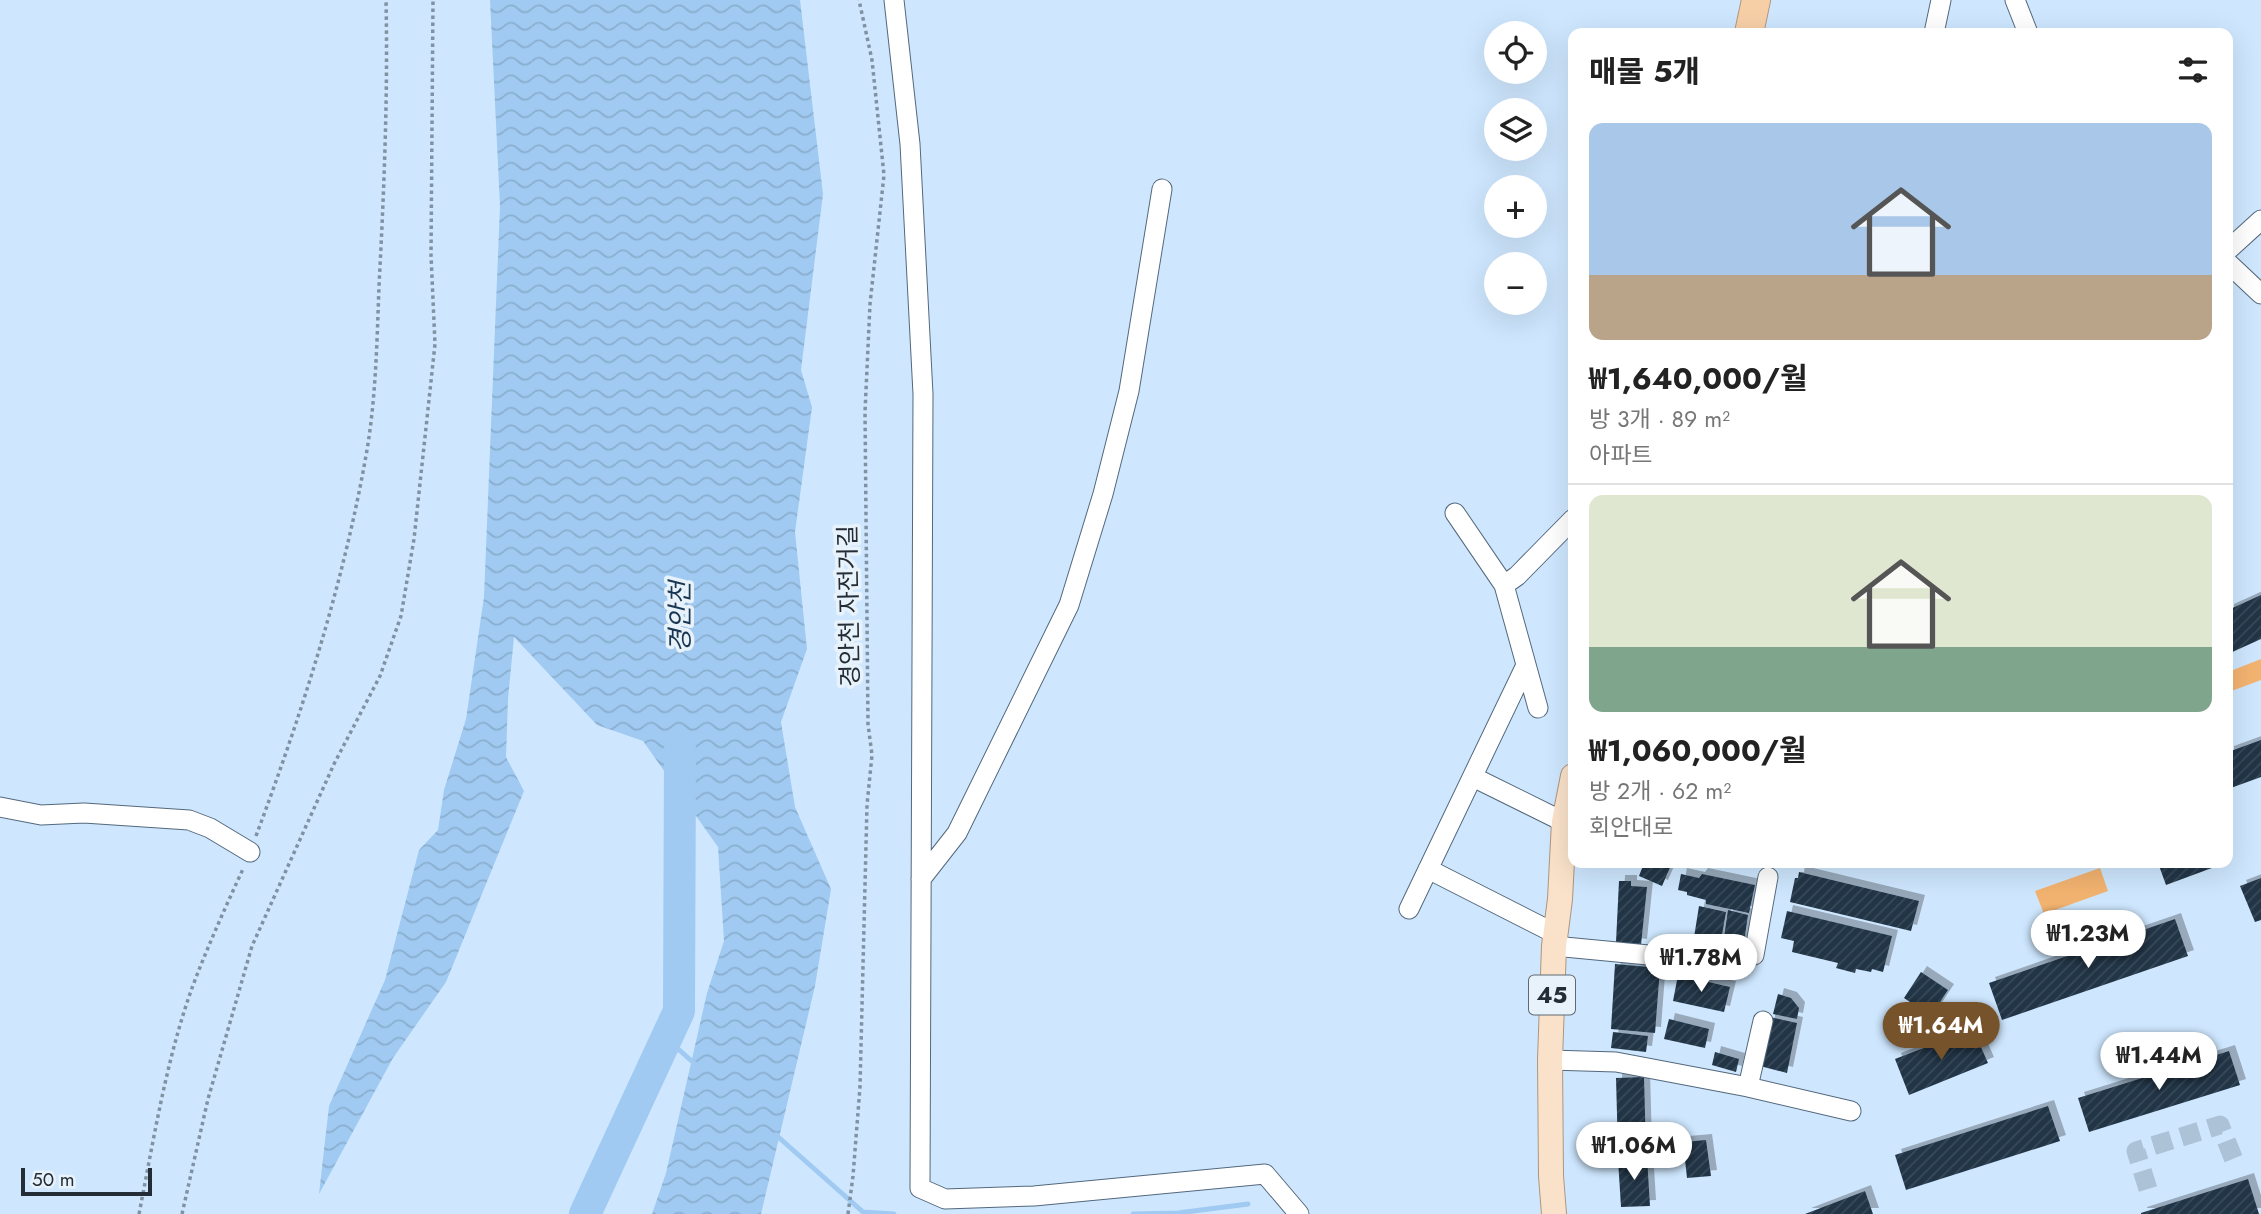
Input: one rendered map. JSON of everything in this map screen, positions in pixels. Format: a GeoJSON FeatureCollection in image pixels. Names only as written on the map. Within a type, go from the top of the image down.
{"type":"FeatureCollection","features":[{"type":"Feature","properties":{"kind":"highway"},"geometry":{"type":"LineString","coordinates":[[1749,28],[1756,0]]}},
{"type":"Feature","properties":{"kind":"main road","name":"45"},"geometry":{"type":"LineString","coordinates":[[1554,1214],[1550,1176],[1550,1060],[1555,940],[1568,802]]}},
{"type":"Feature","properties":{"kind":"street"},"geometry":{"type":"LineString","coordinates":[[894,0],[910,144],[923,394],[920,1188],[945,1206],[1265,1174],[1299,1214]]}},
{"type":"Feature","properties":{"kind":"street"},"geometry":{"type":"LineString","coordinates":[[1935,28],[1941,0]]}},
{"type":"Feature","properties":{"kind":"street"},"geometry":{"type":"LineString","coordinates":[[2015,0],[2026,28]]}},
{"type":"Feature","properties":{"kind":"street"},"geometry":{"type":"LineString","coordinates":[[921,879],[957,833],[1069,606],[1103,494],[1129,391],[1161,188]]}},
{"type":"Feature","properties":{"kind":"street"},"geometry":{"type":"LineString","coordinates":[[2233,245],[2261,220]]}},
{"type":"Feature","properties":{"kind":"street"},"geometry":{"type":"LineString","coordinates":[[2233,268],[2261,295]]}},
{"type":"Feature","properties":{"kind":"street"},"geometry":{"type":"LineString","coordinates":[[1455,513],[1504,585],[1538,708]]}},
{"type":"Feature","properties":{"kind":"street"},"geometry":{"type":"LineString","coordinates":[[1504,585],[1517,576],[1568,524]]}},
{"type":"Feature","properties":{"kind":"street"},"geometry":{"type":"LineString","coordinates":[[1409,909],[1526,665]]}},
{"type":"Feature","properties":{"kind":"street"},"geometry":{"type":"LineString","coordinates":[[1473,777],[1564,822]]}},
{"type":"Feature","properties":{"kind":"street"},"geometry":{"type":"LineString","coordinates":[[0,807],[41,815],[84,813],[189,820],[210,828],[250,852]]}},
{"type":"Feature","properties":{"kind":"street"},"geometry":{"type":"LineString","coordinates":[[1428,869],[1555,940],[1721,966],[1754,955],[1768,877]]}},
{"type":"Feature","properties":{"kind":"street"},"geometry":{"type":"LineString","coordinates":[[1748,1087],[1763,1021]]}},
{"type":"Feature","properties":{"kind":"street"},"geometry":{"type":"LineString","coordinates":[[1550,1060],[1616,1062],[1748,1087],[1851,1111]]}},
{"type":"Feature","properties":{"kind":"path"},"geometry":{"type":"LineString","coordinates":[[139,1214],[159,1103],[180,1027],[192,987],[250,852],[294,730],[342,573],[368,447],[383,219],[386,0]]}},
{"type":"Feature","properties":{"kind":"path"},"geometry":{"type":"LineString","coordinates":[[182,1214],[208,1099],[252,946],[334,764],[380,676],[401,616],[414,539],[435,344],[431,255],[433,0]]}},
{"type":"Feature","properties":{"kind":"path","name":"경안천 자전거길"},"geometry":{"type":"LineString","coordinates":[[848,1214],[860,1087],[867,805],[872,755],[868,724],[865,412],[870,304],[884,175],[872,60],[859,0]]}},
{"type":"Feature","properties":{"kind":"shaded area"},"geometry":{"type":"Polygon","coordinates":[[[2261,659],[2261,680],[2233,690],[2233,670],[2261,659]]]}},
{"type":"Feature","properties":{"kind":"shaded area"},"geometry":{"type":"Polygon","coordinates":[[[2100,868],[2108,891],[2044,914],[2035,891],[2100,868]]]}},
{"type":"Feature","properties":{"kind":"water"},"geometry":{"type":"Polygon","coordinates":[[[490,0],[800,0],[823,194],[801,370],[812,407],[795,532],[807,649],[781,722],[795,807],[831,889],[815,986],[761,1214],[652,1214],[666,1173],[707,993],[724,941],[718,847],[643,741],[597,725],[514,637],[506,757],[524,791],[446,982],[393,1058],[319,1194],[329,1106],[385,980],[419,850],[438,830],[444,790],[466,719],[484,597],[500,206],[490,0]]]}},
{"type":"Feature","properties":{"kind":"building"},"geometry":{"type":"Polygon","coordinates":[[[2261,595],[2261,639],[2233,652],[2233,608],[2261,595]]]}},
{"type":"Feature","properties":{"kind":"building"},"geometry":{"type":"Polygon","coordinates":[[[2261,740],[2261,777],[2233,787],[2233,750],[2261,740]]]}},
{"type":"Feature","properties":{"kind":"building"},"geometry":{"type":"Polygon","coordinates":[[[1642,868],[1670,868],[1662,886],[1639,876],[1642,868]]]}},
{"type":"Feature","properties":{"kind":"building"},"geometry":{"type":"Polygon","coordinates":[[[2160,868],[2212,868],[2166,885],[2160,868]]]}},
{"type":"Feature","properties":{"kind":"building"},"geometry":{"type":"Polygon","coordinates":[[[1799,872],[1919,901],[1911,931],[1790,902],[1795,878],[1798,878],[1799,872]]]}},
{"type":"Feature","properties":{"kind":"building"},"geometry":{"type":"Polygon","coordinates":[[[1681,874],[1699,878],[1702,874],[1755,885],[1749,913],[1706,904],[1706,900],[1678,890],[1681,874]]]}},
{"type":"Feature","properties":{"kind":"building"},"geometry":{"type":"Polygon","coordinates":[[[2261,878],[2261,920],[2255,922],[2240,886],[2261,878]]]}},
{"type":"Feature","properties":{"kind":"building"},"geometry":{"type":"Polygon","coordinates":[[[1619,881],[1631,881],[1631,886],[1647,887],[1641,945],[1616,942],[1619,881]]]}},
{"type":"Feature","properties":{"kind":"building"},"geometry":{"type":"Polygon","coordinates":[[[1699,906],[1726,912],[1719,952],[1710,957],[1692,950],[1699,906]]]}},
{"type":"Feature","properties":{"kind":"building"},"geometry":{"type":"Polygon","coordinates":[[[1728,910],[1748,915],[1743,949],[1723,944],[1728,910]]]}},
{"type":"Feature","properties":{"kind":"building"},"geometry":{"type":"Polygon","coordinates":[[[1787,911],[1892,936],[1883,972],[1856,969],[1855,973],[1836,968],[1838,963],[1792,952],[1794,941],[1781,938],[1787,911]]]}},
{"type":"Feature","properties":{"kind":"building"},"geometry":{"type":"Polygon","coordinates":[[[2175,919],[2188,956],[2002,1020],[1989,983],[2175,919]]]}},
{"type":"Feature","properties":{"kind":"building"},"geometry":{"type":"Polygon","coordinates":[[[1615,964],[1660,968],[1655,1033],[1611,1029],[1615,964]]]}},
{"type":"Feature","properties":{"kind":"building"},"geometry":{"type":"Polygon","coordinates":[[[1921,972],[1948,990],[1931,1016],[1904,998],[1921,972]]]}},
{"type":"Feature","properties":{"kind":"building"},"geometry":{"type":"Polygon","coordinates":[[[1678,975],[1730,987],[1724,1012],[1673,1001],[1678,975]]]}},
{"type":"Feature","properties":{"kind":"building"},"geometry":{"type":"Polygon","coordinates":[[[1778,994],[1791,998],[1799,1008],[1797,1019],[1773,1014],[1778,994]]]}},
{"type":"Feature","properties":{"kind":"building"},"geometry":{"type":"Polygon","coordinates":[[[1770,1017],[1797,1023],[1787,1073],[1760,1066],[1770,1017]]]}},
{"type":"Feature","properties":{"kind":"building"},"geometry":{"type":"Polygon","coordinates":[[[1669,1019],[1709,1029],[1705,1048],[1664,1039],[1669,1019]]]}},
{"type":"Feature","properties":{"kind":"building"},"geometry":{"type":"Polygon","coordinates":[[[1973,1029],[1988,1063],[1909,1095],[1895,1059],[1973,1029]]]}},
{"type":"Feature","properties":{"kind":"building"},"geometry":{"type":"Polygon","coordinates":[[[1613,1032],[1648,1036],[1646,1052],[1611,1048],[1613,1032]]]}},
{"type":"Feature","properties":{"kind":"building"},"geometry":{"type":"Polygon","coordinates":[[[2229,1051],[2240,1085],[2089,1132],[2078,1098],[2229,1051]]]}},
{"type":"Feature","properties":{"kind":"building"},"geometry":{"type":"Polygon","coordinates":[[[1715,1052],[1739,1059],[1736,1072],[1712,1065],[1715,1052]]]}},
{"type":"Feature","properties":{"kind":"building"},"geometry":{"type":"Polygon","coordinates":[[[1644,1077],[1646,1150],[1618,1151],[1616,1078],[1644,1077]]]}},
{"type":"Feature","properties":{"kind":"building"},"geometry":{"type":"Polygon","coordinates":[[[2048,1106],[2060,1141],[1906,1190],[1895,1155],[2048,1106]]]}},
{"type":"Feature","properties":{"kind":"building"},"geometry":{"type":"Polygon","coordinates":[[[1706,1140],[1711,1176],[1687,1178],[1683,1142],[1706,1140]]]}},
{"type":"Feature","properties":{"kind":"building"},"geometry":{"type":"Polygon","coordinates":[[[1647,1157],[1650,1206],[1621,1207],[1618,1159],[1647,1157]]]}},
{"type":"Feature","properties":{"kind":"building"},"geometry":{"type":"Polygon","coordinates":[[[2248,1179],[2259,1214],[2141,1214],[2141,1213],[2248,1179]]]}},
{"type":"Feature","properties":{"kind":"building"},"geometry":{"type":"Polygon","coordinates":[[[1865,1191],[1873,1214],[1805,1214],[1865,1191]]]}},
{"type":"Feature","properties":{"kind":"waterway","name":"경안천"},"geometry":{"type":"LineString","coordinates":[[585,1214],[679,1011],[680,749]]}},
{"type":"Feature","properties":{"kind":"waterway"},"geometry":{"type":"LineString","coordinates":[[668,1040],[695,1064]]}},
{"type":"Feature","properties":{"kind":"waterway"},"geometry":{"type":"LineString","coordinates":[[776,1135],[863,1212],[894,1214]]}},
{"type":"Feature","properties":{"kind":"waterway"},"geometry":{"type":"LineString","coordinates":[[1133,1214],[1178,1213],[1248,1204]]}},
{"type":"Feature","properties":{"kind":"tunnel"},"geometry":{"type":"LineString","coordinates":[[2148,1189],[2136,1151],[2220,1125],[2234,1160]]}}]}
